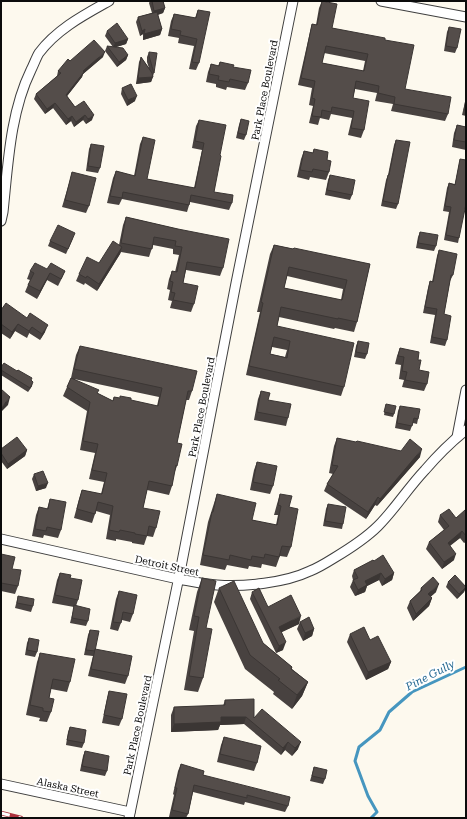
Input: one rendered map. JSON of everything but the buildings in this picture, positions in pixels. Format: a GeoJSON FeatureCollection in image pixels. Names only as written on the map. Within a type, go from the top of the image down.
{"type":"FeatureCollection","features":[{"type":"Feature","properties":{"kind":"street"},"geometry":{"type":"LineString","coordinates":[[1,221],[13,124],[24,84],[38,54],[53,38],[71,23],[109,1]]}},
{"type":"Feature","properties":{"kind":"street","name":"Park Place Boulevard"},"geometry":{"type":"LineString","coordinates":[[129,815],[178,579],[293,1]]}},
{"type":"Feature","properties":{"kind":"street"},"geometry":{"type":"LineString","coordinates":[[381,1],[466,17]]}},
{"type":"Feature","properties":{"kind":"street"},"geometry":{"type":"LineString","coordinates":[[457,438],[466,390]]}},
{"type":"Feature","properties":{"kind":"street","name":"Detroit Street"},"geometry":{"type":"LineString","coordinates":[[1,539],[178,579],[218,585],[252,585],[281,581],[309,572],[338,556],[366,537],[378,526],[425,470],[466,430]]}},
{"type":"Feature","properties":{"kind":"street","name":"Alaska Street"},"geometry":{"type":"LineString","coordinates":[[1,784],[129,815]]}},
{"type":"Feature","properties":{"kind":"waterway","name":"Pine Gully"},"geometry":{"type":"LineString","coordinates":[[371,818],[377,812],[368,796],[355,761],[359,747],[380,730],[389,712],[412,692],[466,667]]}},
{"type":"Feature","properties":{"kind":"railway"},"geometry":{"type":"LineString","coordinates":[[1,813],[21,818]]}}]}
